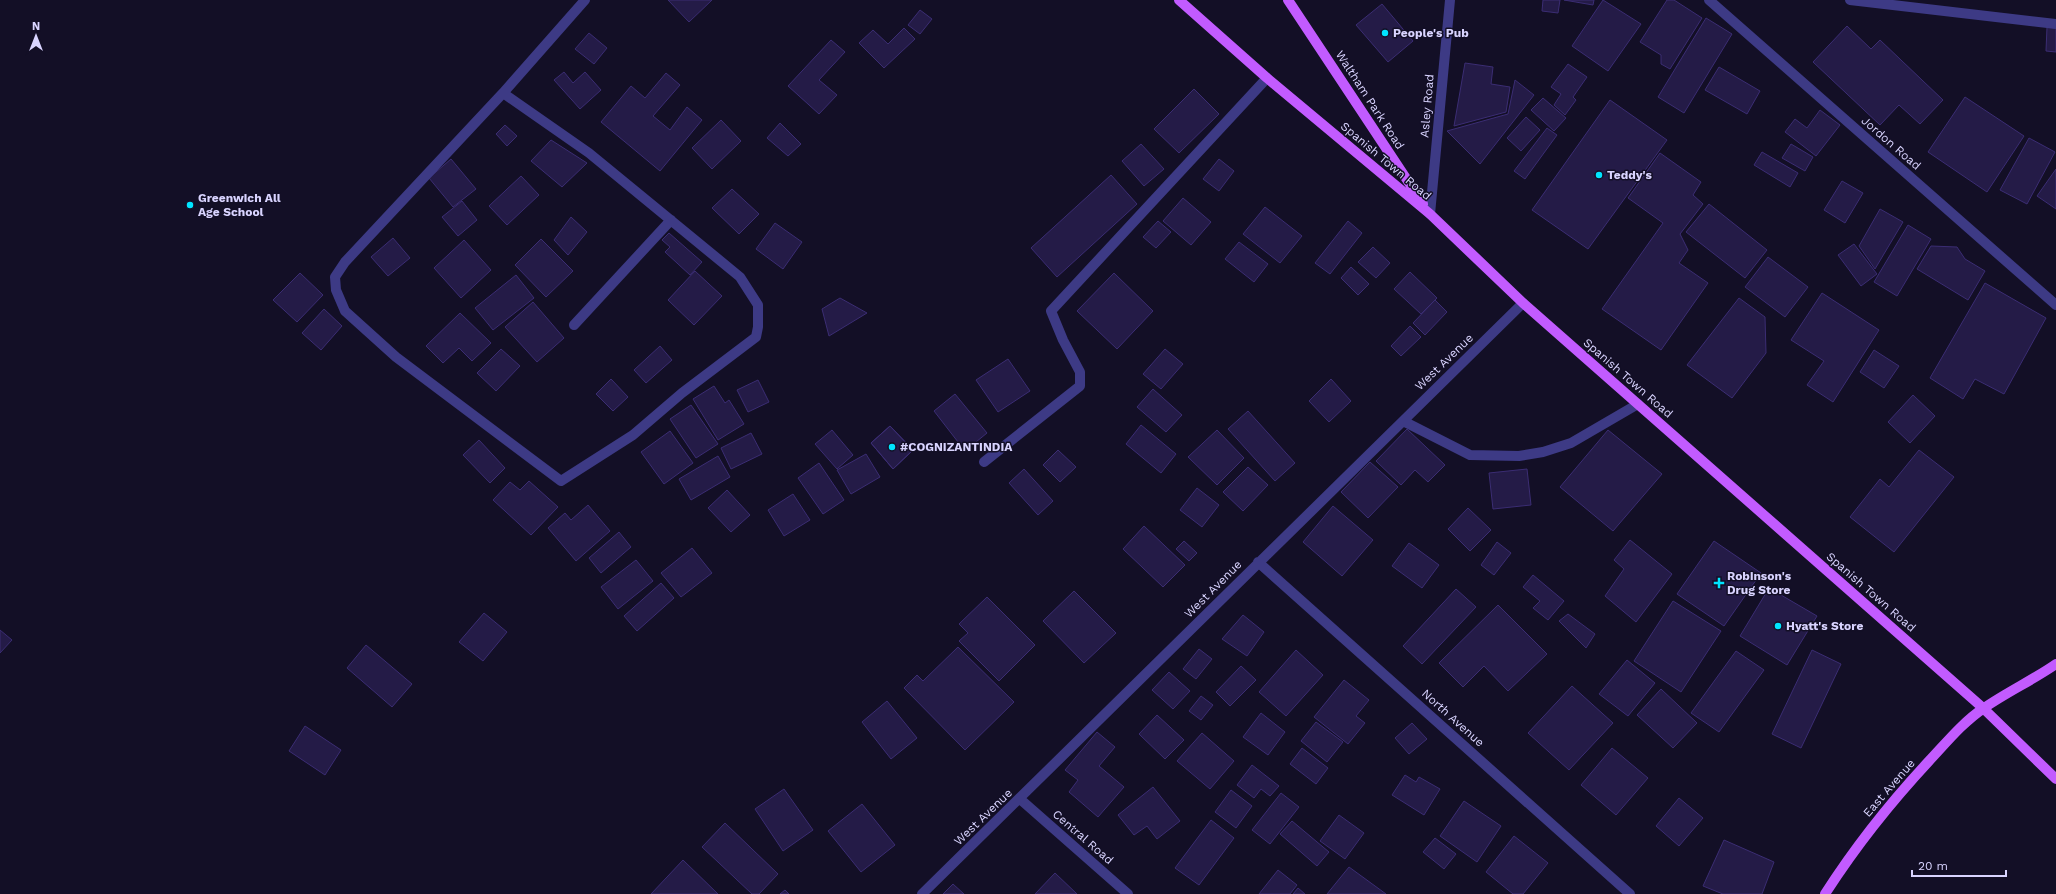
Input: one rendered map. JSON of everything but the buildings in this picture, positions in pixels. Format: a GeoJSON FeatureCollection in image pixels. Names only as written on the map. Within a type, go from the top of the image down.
{"type":"FeatureCollection","features":[{"type":"Feature","properties":{"kind":"main road","name":"Spanish Town Road"},"geometry":{"type":"LineString","coordinates":[[1179,0],[1267,78],[1430,214],[1523,303],[1983,708],[2056,779]]}},
{"type":"Feature","properties":{"kind":"main road","name":"Waltham Park Road"},"geometry":{"type":"LineString","coordinates":[[1288,0],[1430,214]]}},
{"type":"Feature","properties":{"kind":"main road","name":"East Avenue"},"geometry":{"type":"LineString","coordinates":[[1825,894],[1852,853],[1891,802],[1950,738],[1983,708],[2034,680],[2056,664]]}},
{"type":"Feature","properties":{"kind":"street"},"geometry":{"type":"LineString","coordinates":[[503,93],[589,153],[740,277],[758,305],[758,327],[756,337],[682,393],[633,435],[561,480],[396,357],[345,311],[336,290],[335,277],[345,262],[503,93],[585,0]]}},
{"type":"Feature","properties":{"kind":"street","name":"Asley Road"},"geometry":{"type":"LineString","coordinates":[[1430,214],[1450,0]]}},
{"type":"Feature","properties":{"kind":"street","name":"Jordon Road"},"geometry":{"type":"LineString","coordinates":[[1709,0],[2056,305]]}},
{"type":"Feature","properties":{"kind":"street"},"geometry":{"type":"LineString","coordinates":[[1850,0],[2056,24]]}},
{"type":"Feature","properties":{"kind":"street"},"geometry":{"type":"LineString","coordinates":[[984,462],[1080,386],[1080,372],[1063,340],[1052,311],[1267,78]]}},
{"type":"Feature","properties":{"kind":"street"},"geometry":{"type":"LineString","coordinates":[[574,325],[671,220]]}},
{"type":"Feature","properties":{"kind":"street","name":"West Avenue"},"geometry":{"type":"LineString","coordinates":[[922,894],[1523,303]]}},
{"type":"Feature","properties":{"kind":"street"},"geometry":{"type":"LineString","coordinates":[[1402,421],[1470,455],[1519,456],[1543,452],[1571,443],[1638,404]]}},
{"type":"Feature","properties":{"kind":"street","name":"North Avenue"},"geometry":{"type":"LineString","coordinates":[[1258,562],[1630,894]]}},
{"type":"Feature","properties":{"kind":"street","name":"Central Road"},"geometry":{"type":"LineString","coordinates":[[1020,798],[1128,894]]}},
{"type":"Feature","properties":{"kind":"place","name":"People's Pub"},"geometry":{"type":"Point","coordinates":[1385,33]}},
{"type":"Feature","properties":{"kind":"place","name":"Teddy's"},"geometry":{"type":"Point","coordinates":[1599,175]}},
{"type":"Feature","properties":{"kind":"place","name":"Greenwich All Age School"},"geometry":{"type":"Point","coordinates":[190,205]}},
{"type":"Feature","properties":{"kind":"place","name":"#COGNIZANTINDIA"},"geometry":{"type":"Point","coordinates":[892,447]}},
{"type":"Feature","properties":{"kind":"place","name":"Robinson's Drug Store"},"geometry":{"type":"Point","coordinates":[1719,583]}},
{"type":"Feature","properties":{"kind":"place","name":"Hyatt's Store"},"geometry":{"type":"Point","coordinates":[1778,626]}}]}
